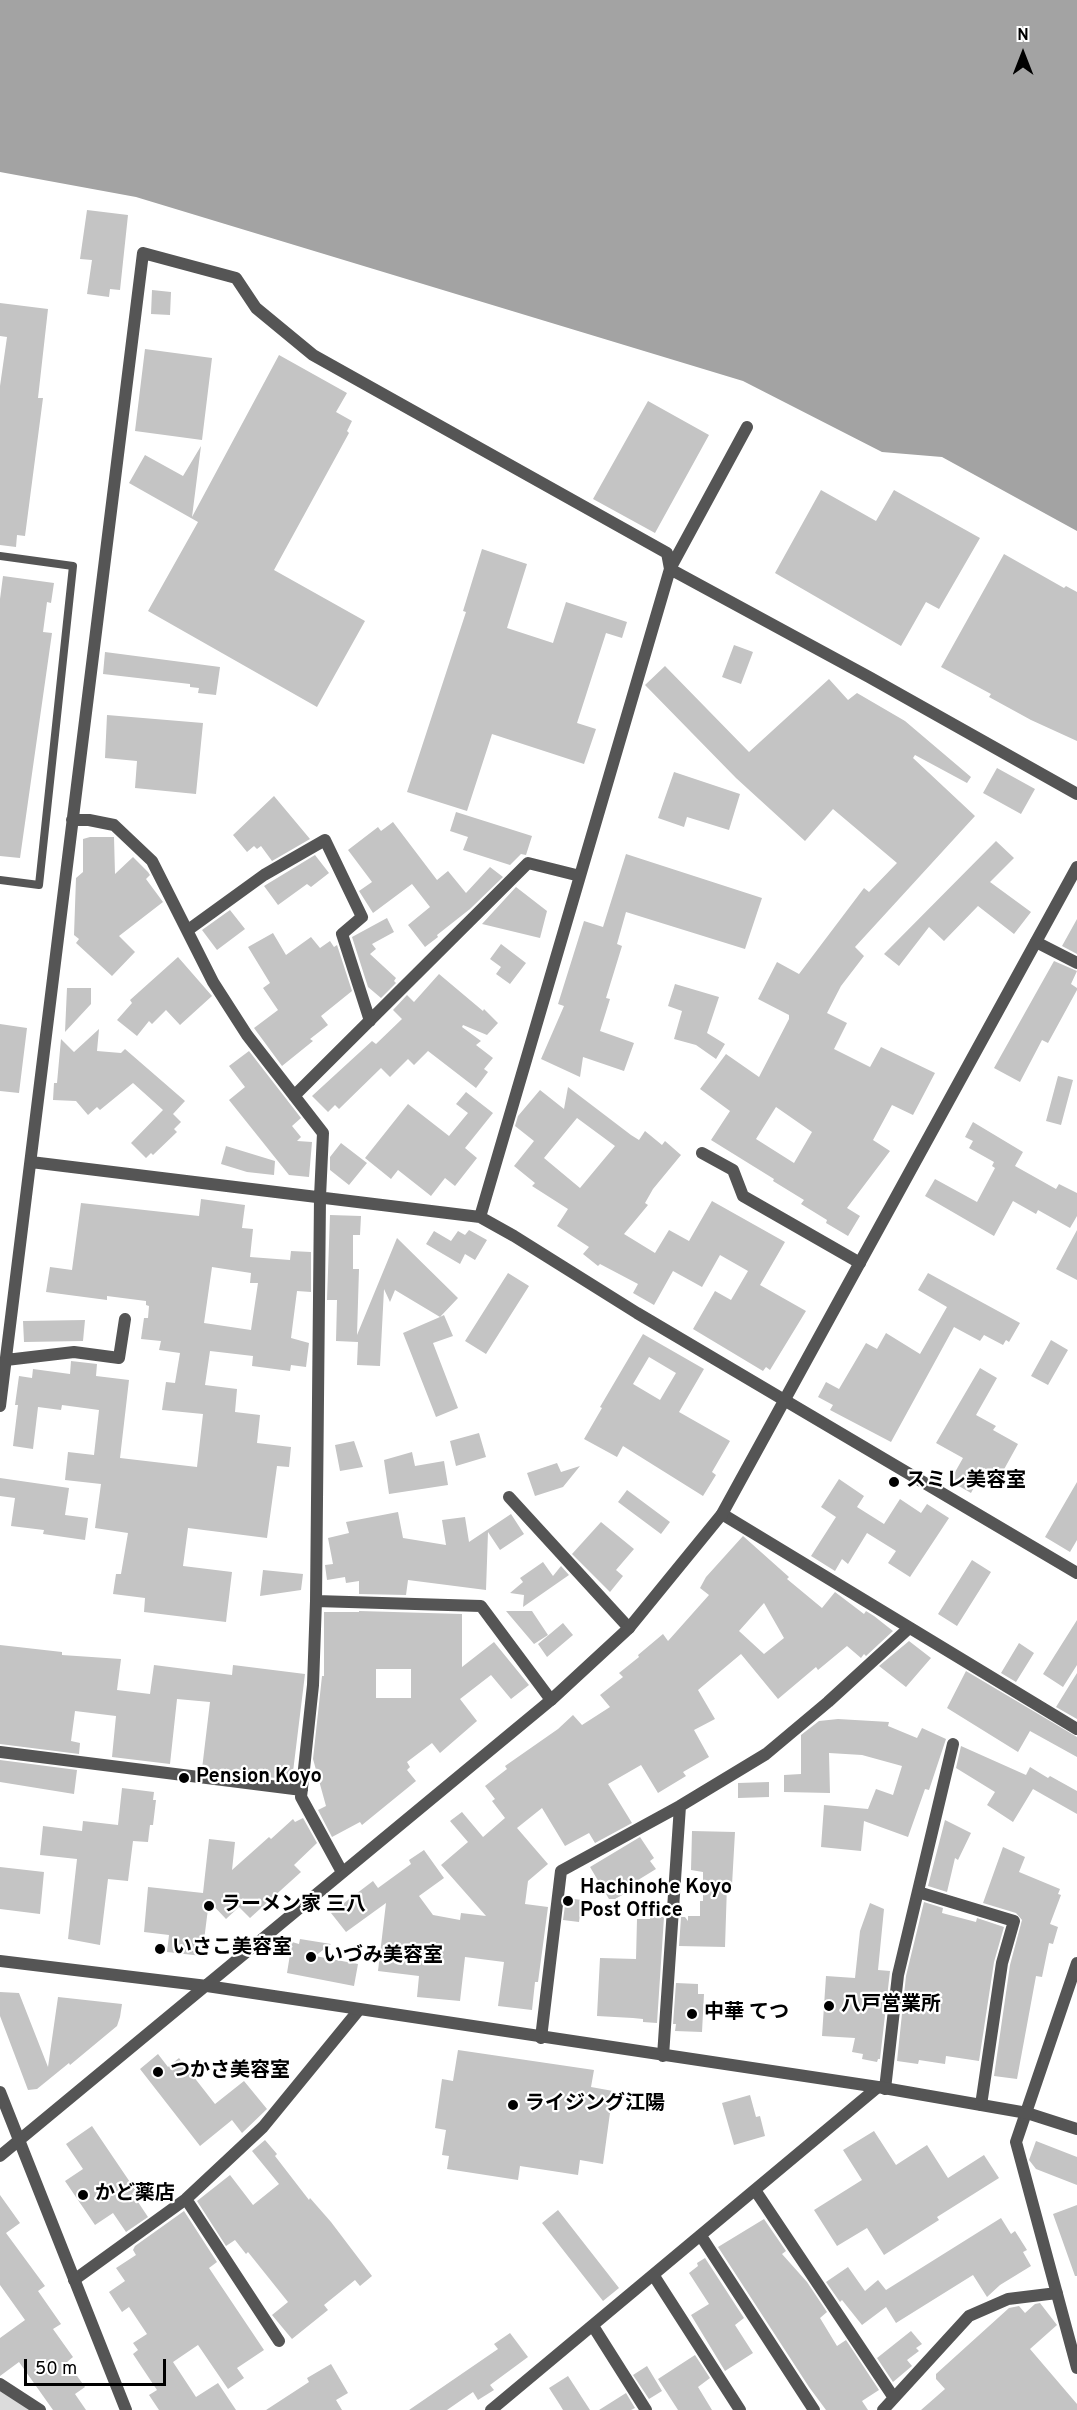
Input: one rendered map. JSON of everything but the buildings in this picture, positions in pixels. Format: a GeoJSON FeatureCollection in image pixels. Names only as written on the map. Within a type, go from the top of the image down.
{"type":"FeatureCollection","features":[{"type":"Feature","properties":{"kind":"street"},"geometry":{"type":"LineString","coordinates":[[0,1406],[143,253],[236,278],[256,308],[313,355],[667,553],[670,569]]}},
{"type":"Feature","properties":{"kind":"street"},"geometry":{"type":"LineString","coordinates":[[480,1217],[670,569],[747,427]]}},
{"type":"Feature","properties":{"kind":"street"},"geometry":{"type":"LineString","coordinates":[[670,569],[1077,794]]}},
{"type":"Feature","properties":{"kind":"street"},"geometry":{"type":"LineString","coordinates":[[72,820],[89,820],[114,825],[152,861],[213,982],[247,1035],[322,1133],[316,1601],[313,1684],[301,1797],[342,1872]]}},
{"type":"Feature","properties":{"kind":"street"},"geometry":{"type":"LineString","coordinates":[[188,930],[264,875],[325,840],[363,917],[342,934],[369,1021]]}},
{"type":"Feature","properties":{"kind":"street"},"geometry":{"type":"LineString","coordinates":[[294,1096],[528,863],[580,876]]}},
{"type":"Feature","properties":{"kind":"street"},"geometry":{"type":"LineString","coordinates":[[0,2156],[551,1700],[629,1628],[722,1514],[1077,867]]}},
{"type":"Feature","properties":{"kind":"street"},"geometry":{"type":"LineString","coordinates":[[1036,942],[1077,963]]}},
{"type":"Feature","properties":{"kind":"street"},"geometry":{"type":"LineString","coordinates":[[702,1153],[733,1170],[744,1196],[861,1263]]}},
{"type":"Feature","properties":{"kind":"street"},"geometry":{"type":"LineString","coordinates":[[31,1162],[480,1217],[637,1313],[1077,1573]]}},
{"type":"Feature","properties":{"kind":"street"},"geometry":{"type":"LineString","coordinates":[[6,1360],[74,1352],[118,1358],[125,1320]]}},
{"type":"Feature","properties":{"kind":"street"},"geometry":{"type":"LineString","coordinates":[[509,1497],[629,1628]]}},
{"type":"Feature","properties":{"kind":"street"},"geometry":{"type":"LineString","coordinates":[[722,1514],[1077,1728]]}},
{"type":"Feature","properties":{"kind":"street"},"geometry":{"type":"LineString","coordinates":[[316,1601],[481,1605],[551,1700]]}},
{"type":"Feature","properties":{"kind":"street"},"geometry":{"type":"LineString","coordinates":[[541,2038],[561,1871],[680,1806],[766,1754],[909,1628]]}},
{"type":"Feature","properties":{"kind":"street"},"geometry":{"type":"LineString","coordinates":[[491,2410],[755,2190],[882,2088],[898,1975],[952,1744]]}},
{"type":"Feature","properties":{"kind":"street"},"geometry":{"type":"LineString","coordinates":[[0,1752],[302,1790]]}},
{"type":"Feature","properties":{"kind":"street"},"geometry":{"type":"LineString","coordinates":[[663,2056],[680,1806]]}},
{"type":"Feature","properties":{"kind":"street"},"geometry":{"type":"LineString","coordinates":[[918,1892],[1014,1921],[1002,1963],[981,2104]]}},
{"type":"Feature","properties":{"kind":"street"},"geometry":{"type":"LineString","coordinates":[[0,1961],[207,1986],[358,2011],[882,2088],[1027,2113],[1077,2129]]}},
{"type":"Feature","properties":{"kind":"street"},"geometry":{"type":"LineString","coordinates":[[1077,1963],[1017,2142],[1077,2368]]}},
{"type":"Feature","properties":{"kind":"street"},"geometry":{"type":"LineString","coordinates":[[74,2280],[186,2199],[263,2127],[358,2011]]}},
{"type":"Feature","properties":{"kind":"street"},"geometry":{"type":"LineString","coordinates":[[0,2092],[126,2410]]}},
{"type":"Feature","properties":{"kind":"street"},"geometry":{"type":"LineString","coordinates":[[755,2190],[894,2398]]}},
{"type":"Feature","properties":{"kind":"street"},"geometry":{"type":"LineString","coordinates":[[186,2199],[279,2341]]}},
{"type":"Feature","properties":{"kind":"street"},"geometry":{"type":"LineString","coordinates":[[701,2236],[814,2410]]}},
{"type":"Feature","properties":{"kind":"street"},"geometry":{"type":"LineString","coordinates":[[654,2276],[740,2410]]}},
{"type":"Feature","properties":{"kind":"street"},"geometry":{"type":"LineString","coordinates":[[883,2410],[969,2316],[1008,2299],[1057,2293]]}},
{"type":"Feature","properties":{"kind":"street"},"geometry":{"type":"LineString","coordinates":[[593,2326],[646,2410]]}},
{"type":"Feature","properties":{"kind":"street"},"geometry":{"type":"LineString","coordinates":[[0,2384],[40,2410]]}},
{"type":"Feature","properties":{"kind":"lane"},"geometry":{"type":"LineString","coordinates":[[0,556],[73,566],[39,885],[0,880]]}},
{"type":"Feature","properties":{"kind":"shaded area"},"geometry":{"type":"Polygon","coordinates":[[[0,0],[1077,0],[1077,531],[942,457],[882,452],[743,381],[136,197],[0,172],[0,0]]]}},
{"type":"Feature","properties":{"kind":"shaded area"},"geometry":{"type":"Polygon","coordinates":[[[0,2384],[40,2410],[0,2410],[0,2384]]]}},
{"type":"Feature","properties":{"kind":"place","name":"スミレ美容室"},"geometry":{"type":"Point","coordinates":[894,1482]}},
{"type":"Feature","properties":{"kind":"place","name":"Pension Koyo"},"geometry":{"type":"Point","coordinates":[184,1778]}},
{"type":"Feature","properties":{"kind":"place","name":"Hachinohe Koyo Post Office"},"geometry":{"type":"Point","coordinates":[568,1901]}},
{"type":"Feature","properties":{"kind":"place","name":"ラーメン家 三八"},"geometry":{"type":"Point","coordinates":[209,1906]}},
{"type":"Feature","properties":{"kind":"place","name":"いさこ美容室"},"geometry":{"type":"Point","coordinates":[160,1949]}},
{"type":"Feature","properties":{"kind":"place","name":"いづみ美容室"},"geometry":{"type":"Point","coordinates":[311,1957]}},
{"type":"Feature","properties":{"kind":"place","name":"八戸営業所"},"geometry":{"type":"Point","coordinates":[829,2006]}},
{"type":"Feature","properties":{"kind":"place","name":"中華 てつ"},"geometry":{"type":"Point","coordinates":[692,2014]}},
{"type":"Feature","properties":{"kind":"place","name":"つかさ美容室"},"geometry":{"type":"Point","coordinates":[158,2072]}},
{"type":"Feature","properties":{"kind":"place","name":"ライジング江陽"},"geometry":{"type":"Point","coordinates":[513,2105]}},
{"type":"Feature","properties":{"kind":"place","name":"かど薬店"},"geometry":{"type":"Point","coordinates":[83,2195]}}]}
